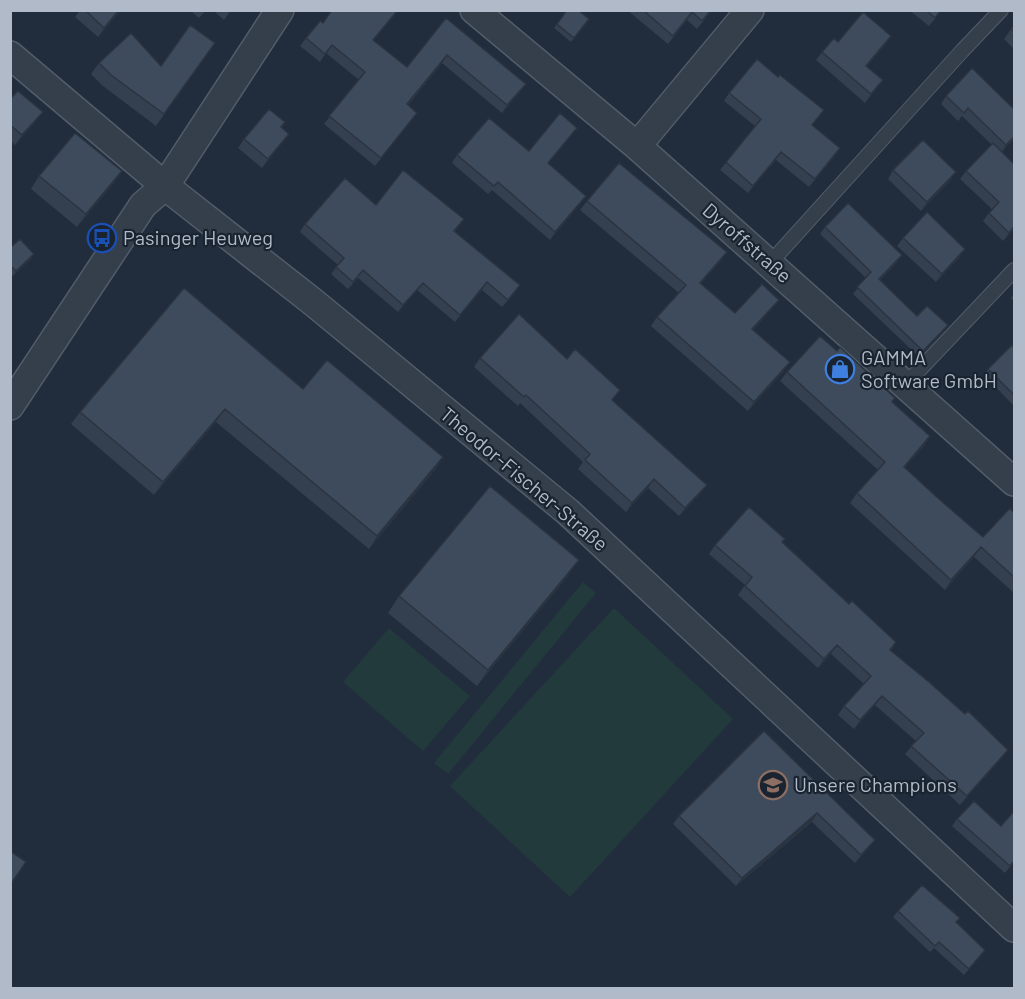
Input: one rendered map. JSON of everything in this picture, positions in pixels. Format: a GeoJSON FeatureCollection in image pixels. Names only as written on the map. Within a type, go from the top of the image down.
{"type":"FeatureCollection","features":[{"type":"Feature","properties":{"kind":"street"},"geometry":{"type":"LineString","coordinates":[[14,394],[143,205],[165,186],[280,10]]}},
{"type":"Feature","properties":{"kind":"street","name":"Dyroffstraße"},"geometry":{"type":"LineString","coordinates":[[474,10],[637,146],[771,263],[1014,482]]}},
{"type":"Feature","properties":{"kind":"street"},"geometry":{"type":"LineString","coordinates":[[637,146],[750,10]]}},
{"type":"Feature","properties":{"kind":"street","name":"Theodor-Fischer-Straße"},"geometry":{"type":"LineString","coordinates":[[10,55],[165,186],[313,302],[568,512],[1014,928]]}},
{"type":"Feature","properties":{"kind":"lane"},"geometry":{"type":"LineString","coordinates":[[771,263],[1001,10]]}},
{"type":"Feature","properties":{"kind":"lane"},"geometry":{"type":"LineString","coordinates":[[906,384],[1014,270]]}},
{"type":"Feature","properties":{"kind":"green space"},"geometry":{"type":"Polygon","coordinates":[[[583,582],[596,593],[448,774],[434,763],[583,582]]]}},
{"type":"Feature","properties":{"kind":"green space"},"geometry":{"type":"Polygon","coordinates":[[[614,608],[733,719],[570,897],[450,786],[614,608]]]}},
{"type":"Feature","properties":{"kind":"green space"},"geometry":{"type":"Polygon","coordinates":[[[389,628],[470,696],[423,751],[343,682],[389,628]]]}},
{"type":"Feature","properties":{"kind":"building"},"geometry":{"type":"Polygon","coordinates":[[[85,10],[119,10],[104,28],[85,10]]]}},
{"type":"Feature","properties":{"kind":"building"},"geometry":{"type":"Polygon","coordinates":[[[332,10],[398,10],[373,40],[407,67],[446,18],[526,84],[507,105],[447,55],[407,104],[417,113],[381,158],[329,116],[365,72],[332,45],[325,54],[306,38],[320,21],[323,23],[332,10]]]}},
{"type":"Feature","properties":{"kind":"building"},"geometry":{"type":"Polygon","coordinates":[[[567,10],[578,10],[589,19],[574,38],[557,24],[567,10]]]}},
{"type":"Feature","properties":{"kind":"building"},"geometry":{"type":"Polygon","coordinates":[[[643,10],[711,10],[702,21],[692,12],[673,36],[643,10]]]}},
{"type":"Feature","properties":{"kind":"building"},"geometry":{"type":"Polygon","coordinates":[[[926,10],[941,10],[935,18],[926,10]]]}},
{"type":"Feature","properties":{"kind":"building"},"geometry":{"type":"Polygon","coordinates":[[[863,12],[891,36],[866,66],[883,80],[871,94],[822,52],[834,38],[838,42],[863,12]]]}},
{"type":"Feature","properties":{"kind":"building"},"geometry":{"type":"Polygon","coordinates":[[[190,25],[215,43],[164,114],[111,75],[99,63],[131,33],[161,66],[190,25]]]}},
{"type":"Feature","properties":{"kind":"building"},"geometry":{"type":"Polygon","coordinates":[[[757,59],[824,110],[812,125],[840,148],[815,179],[781,152],[753,186],[726,162],[761,119],[729,93],[757,59]]]}},
{"type":"Feature","properties":{"kind":"building"},"geometry":{"type":"Polygon","coordinates":[[[972,68],[1014,109],[1014,137],[1006,145],[968,108],[964,113],[946,96],[972,68]]]}},
{"type":"Feature","properties":{"kind":"building"},"geometry":{"type":"Polygon","coordinates":[[[18,91],[43,112],[22,135],[10,125],[10,99],[18,91]]]}},
{"type":"Feature","properties":{"kind":"building"},"geometry":{"type":"Polygon","coordinates":[[[269,109],[285,122],[281,127],[289,134],[268,159],[244,139],[269,109]]]}},
{"type":"Feature","properties":{"kind":"building"},"geometry":{"type":"Polygon","coordinates":[[[560,113],[577,128],[548,163],[586,196],[555,232],[498,182],[494,186],[457,155],[489,118],[529,151],[560,113]]]}},
{"type":"Feature","properties":{"kind":"building"},"geometry":{"type":"Polygon","coordinates":[[[75,133],[122,171],[86,214],[39,176],[75,133]]]}},
{"type":"Feature","properties":{"kind":"building"},"geometry":{"type":"Polygon","coordinates":[[[923,140],[956,172],[927,202],[893,170],[923,140]]]}},
{"type":"Feature","properties":{"kind":"building"},"geometry":{"type":"Polygon","coordinates":[[[993,143],[1014,164],[1014,227],[1009,233],[989,213],[999,202],[966,171],[993,143]]]}},
{"type":"Feature","properties":{"kind":"building"},"geometry":{"type":"Polygon","coordinates":[[[619,163],[727,252],[700,283],[735,313],[762,284],[779,300],[752,329],[790,362],[754,402],[657,317],[686,285],[587,201],[619,163]]]}},
{"type":"Feature","properties":{"kind":"building"},"geometry":{"type":"Polygon","coordinates":[[[403,170],[464,219],[454,231],[520,285],[508,300],[487,282],[460,315],[423,283],[403,305],[363,270],[353,282],[336,267],[344,258],[305,224],[345,178],[376,205],[403,170]]]}},
{"type":"Feature","properties":{"kind":"building"},"geometry":{"type":"Polygon","coordinates":[[[848,203],[902,255],[879,279],[917,316],[927,306],[948,325],[923,351],[857,287],[871,272],[825,227],[848,203]]]}},
{"type":"Feature","properties":{"kind":"building"},"geometry":{"type":"Polygon","coordinates":[[[927,212],[965,249],[942,274],[903,238],[927,212]]]}},
{"type":"Feature","properties":{"kind":"building"},"geometry":{"type":"Polygon","coordinates":[[[20,239],[34,254],[16,271],[10,265],[10,248],[20,239]]]}},
{"type":"Feature","properties":{"kind":"building"},"geometry":{"type":"Polygon","coordinates":[[[184,288],[303,389],[327,360],[443,457],[377,536],[225,409],[163,482],[80,412],[184,288]]]}},
{"type":"Feature","properties":{"kind":"building"},"geometry":{"type":"Polygon","coordinates":[[[519,314],[567,359],[575,349],[620,390],[612,400],[707,485],[685,508],[654,479],[632,503],[585,460],[590,454],[526,395],[524,397],[480,358],[519,314]]]}},
{"type":"Feature","properties":{"kind":"building"},"geometry":{"type":"Polygon","coordinates":[[[820,336],[837,351],[840,347],[895,398],[892,402],[930,436],[904,467],[939,499],[983,537],[1010,508],[1014,513],[1014,577],[981,547],[951,580],[857,493],[885,462],[787,372],[820,336]]]}},
{"type":"Feature","properties":{"kind":"building"},"geometry":{"type":"Polygon","coordinates":[[[1012,345],[1014,348],[1014,395],[988,369],[1012,345]]]}},
{"type":"Feature","properties":{"kind":"building"},"geometry":{"type":"Polygon","coordinates":[[[490,486],[579,560],[488,670],[399,596],[490,486]]]}},
{"type":"Feature","properties":{"kind":"building"},"geometry":{"type":"Polygon","coordinates":[[[749,507],[785,539],[782,542],[849,604],[852,601],[896,642],[890,650],[965,714],[968,711],[1008,750],[967,796],[911,746],[924,733],[882,696],[860,720],[844,706],[871,676],[837,645],[824,659],[745,586],[752,577],[715,545],[749,507]]]}},
{"type":"Feature","properties":{"kind":"building"},"geometry":{"type":"Polygon","coordinates":[[[764,731],[875,840],[861,855],[817,813],[742,878],[679,816],[764,731]]]}},
{"type":"Feature","properties":{"kind":"building"},"geometry":{"type":"Polygon","coordinates":[[[974,801],[1001,826],[1014,811],[1014,861],[1010,866],[957,819],[974,801]]]}},
{"type":"Feature","properties":{"kind":"building"},"geometry":{"type":"Polygon","coordinates":[[[10,851],[26,862],[10,885],[10,851]]]}},
{"type":"Feature","properties":{"kind":"building"},"geometry":{"type":"Polygon","coordinates":[[[922,885],[960,918],[956,922],[985,950],[969,969],[939,942],[935,946],[898,911],[922,885]]]}},
{"type":"Feature","properties":{"kind":"place","name":"Pasinger Heuweg"},"geometry":{"type":"Point","coordinates":[102,238]}},
{"type":"Feature","properties":{"kind":"place","name":"GAMMA Software GmbH"},"geometry":{"type":"Point","coordinates":[840,369]}},
{"type":"Feature","properties":{"kind":"place","name":"Unsere Champions"},"geometry":{"type":"Point","coordinates":[773,785]}}]}
